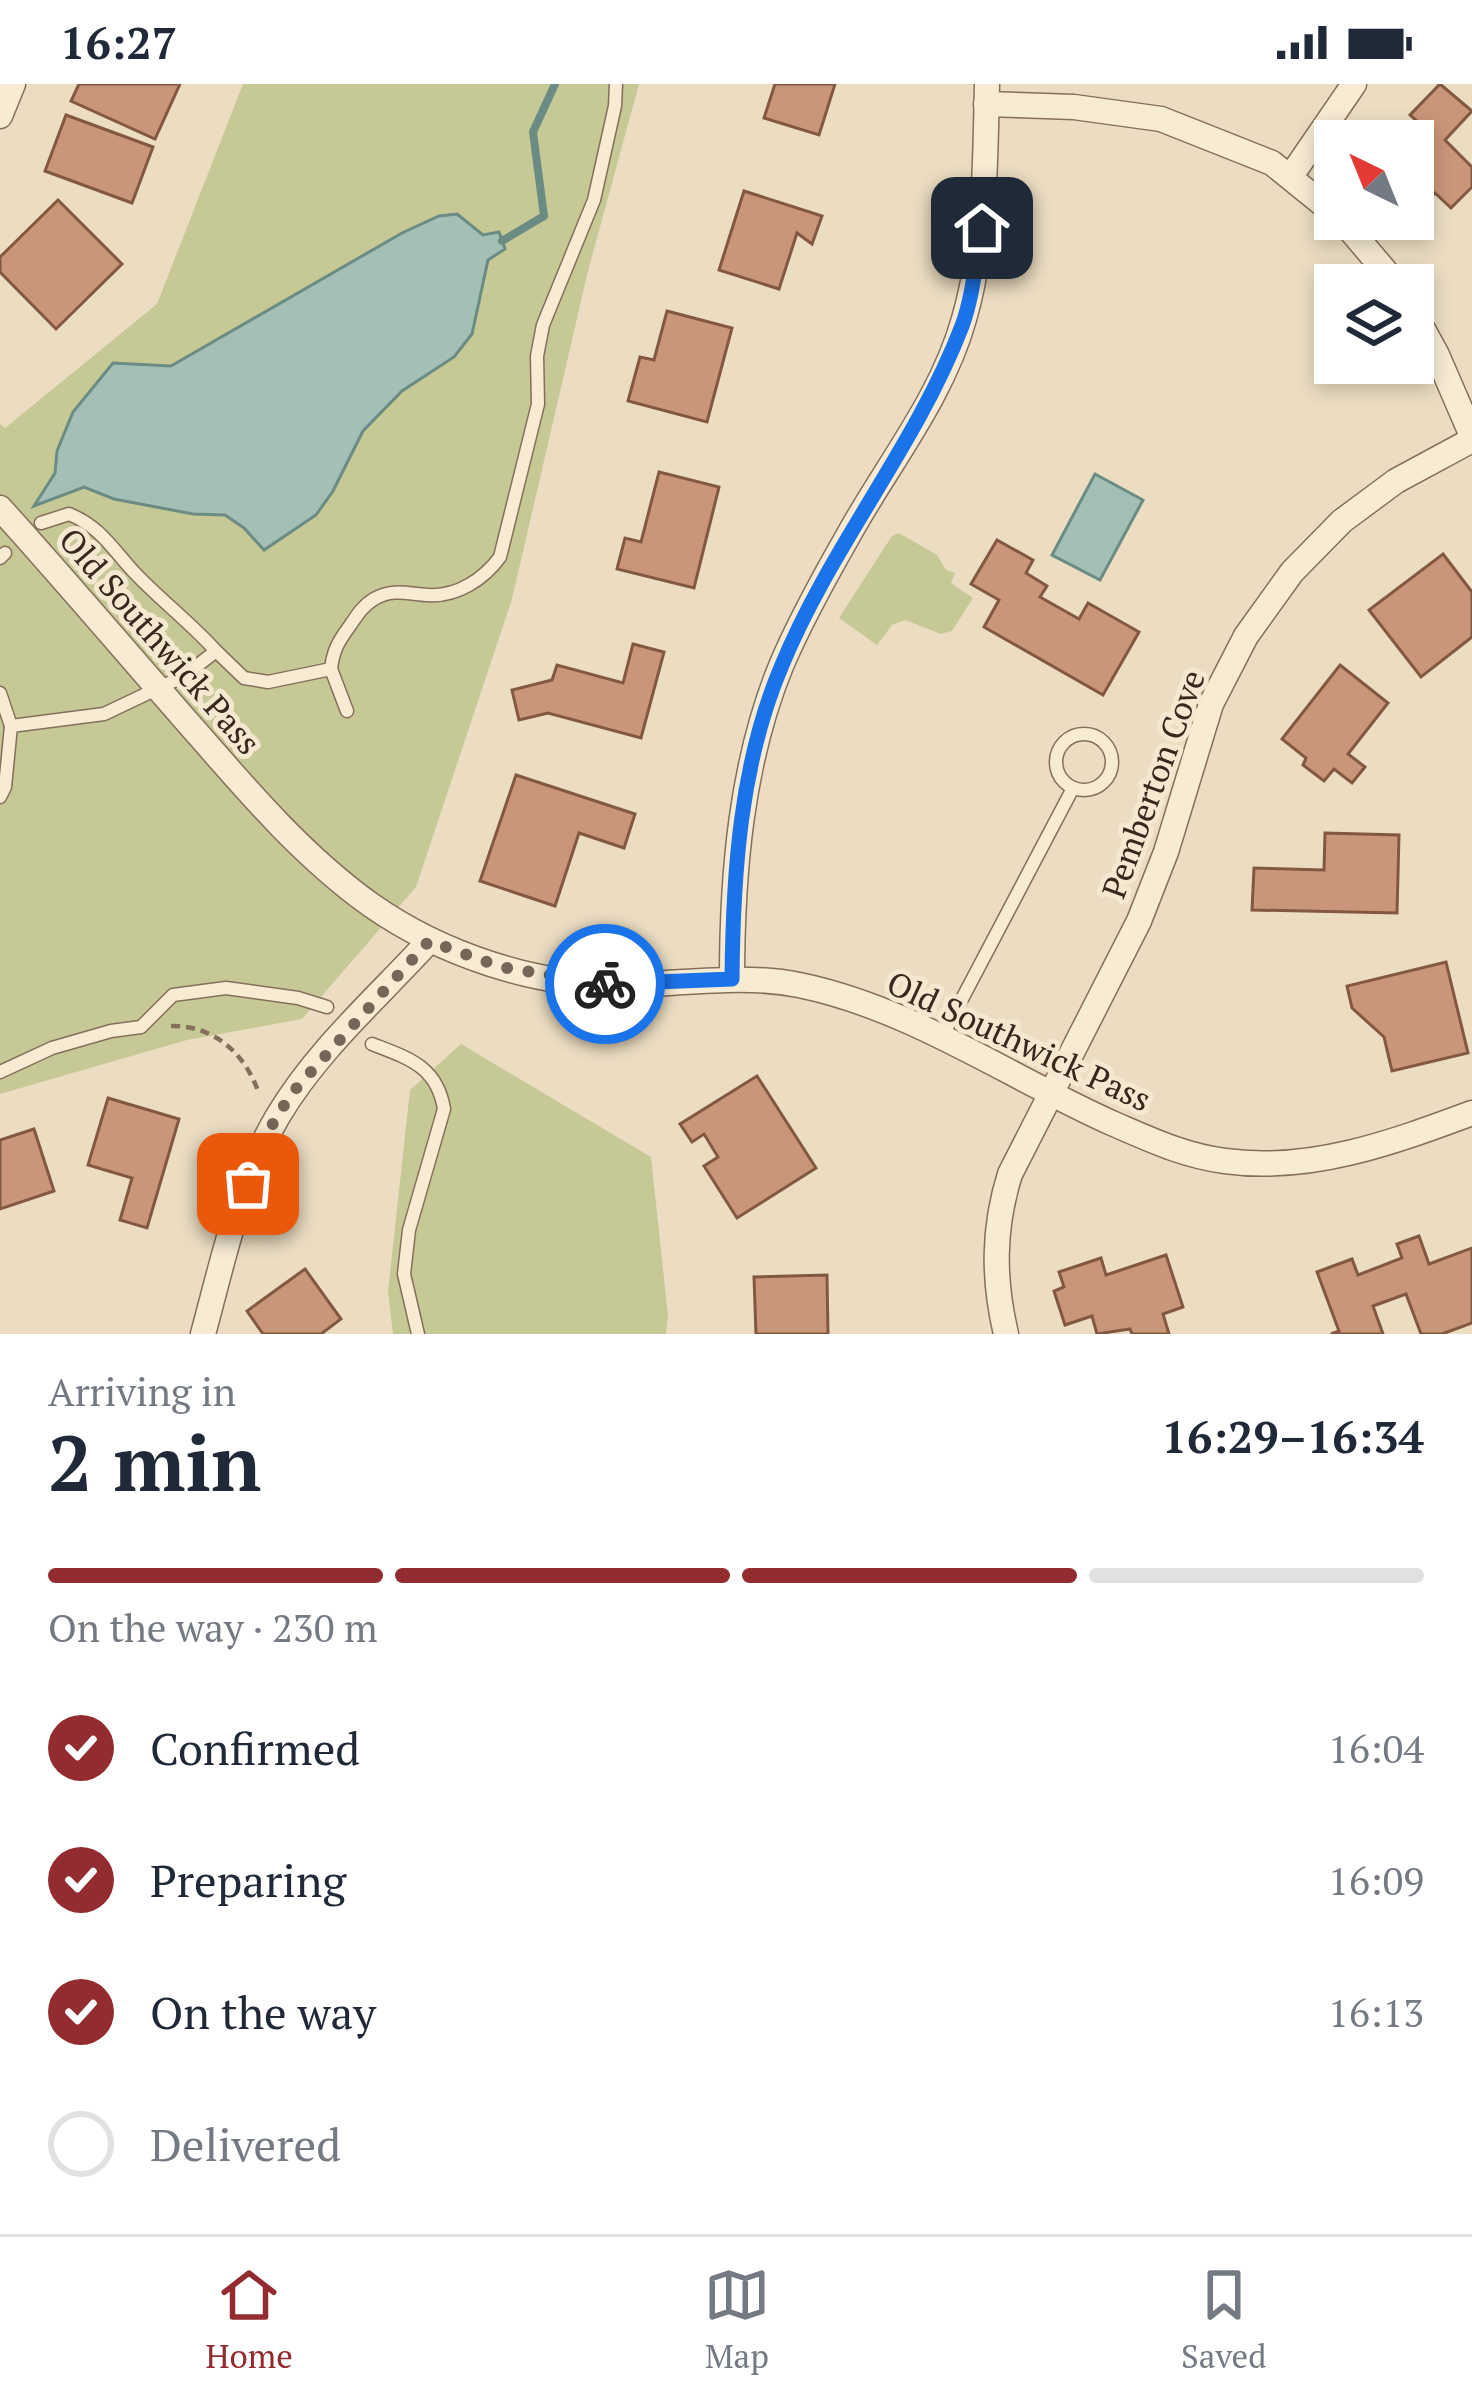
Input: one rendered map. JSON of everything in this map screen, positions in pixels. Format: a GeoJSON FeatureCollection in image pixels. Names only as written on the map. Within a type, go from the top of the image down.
{"type":"FeatureCollection","features":[{"type":"Feature","properties":{"kind":"street"},"geometry":{"type":"LineString","coordinates":[[0,116],[13,84]]}},
{"type":"Feature","properties":{"kind":"street"},"geometry":{"type":"LineString","coordinates":[[1291,176],[1354,84]]}},
{"type":"Feature","properties":{"kind":"street"},"geometry":{"type":"LineString","coordinates":[[732,979],[736,850],[761,725],[800,627],[849,534],[926,408],[964,322],[982,228],[987,94],[1161,118],[1272,163],[1314,196]]}},
{"type":"Feature","properties":{"kind":"street"},"geometry":{"type":"LineString","coordinates":[[1358,240],[1378,264]]}},
{"type":"Feature","properties":{"kind":"street"},"geometry":{"type":"LineString","coordinates":[[1434,350],[1472,438]]}},
{"type":"Feature","properties":{"kind":"street","name":"Pemberton Cove"},"geometry":{"type":"LineString","coordinates":[[1006,1334],[998,1299],[995,1233],[1010,1174],[1139,921],[1211,704],[1246,636],[1292,572],[1342,521],[1396,481],[1472,438]]}},
{"type":"Feature","properties":{"kind":"street","name":"Old Southwick Pass"},"geometry":{"type":"LineString","coordinates":[[0,508],[264,810],[369,904],[429,941],[501,967],[574,982],[616,985],[732,979],[816,990],[871,1006],[1050,1096],[1186,1154],[1230,1162],[1282,1164],[1344,1155],[1472,1113]]}},
{"type":"Feature","properties":{"kind":"street"},"geometry":{"type":"LineString","coordinates":[[202,1334],[236,1216],[274,1121],[322,1057],[429,941]]}},
{"type":"Feature","properties":{"kind":"lane"},"geometry":{"type":"LineString","coordinates":[[347,711],[331,669],[334,648],[364,606],[400,591],[440,595],[459,589],[487,575],[500,557],[538,404],[543,326],[594,200],[616,84]]}},
{"type":"Feature","properties":{"kind":"lane"},"geometry":{"type":"LineString","coordinates":[[41,524],[69,514],[84,520],[244,678],[268,682],[331,669]]}},
{"type":"Feature","properties":{"kind":"lane"},"geometry":{"type":"LineString","coordinates":[[11,726],[104,714],[184,676],[216,651]]}},
{"type":"Feature","properties":{"kind":"lane"},"geometry":{"type":"LineString","coordinates":[[0,693],[11,726],[0,797]]}},
{"type":"Feature","properties":{"kind":"lane"},"geometry":{"type":"LineString","coordinates":[[1092,735],[1107,746],[1110,772],[1091,789],[1073,788],[1059,776],[1056,757],[1065,740],[1092,735]]}},
{"type":"Feature","properties":{"kind":"lane"},"geometry":{"type":"LineString","coordinates":[[941,1038],[1073,788]]}},
{"type":"Feature","properties":{"kind":"lane"},"geometry":{"type":"LineString","coordinates":[[0,1072],[52,1048],[111,1030],[141,1027],[173,995],[226,988],[327,1007]]}},
{"type":"Feature","properties":{"kind":"lane"},"geometry":{"type":"LineString","coordinates":[[372,1043],[424,1065],[441,1090],[444,1109],[409,1230],[404,1274],[418,1334]]}},
{"type":"Feature","properties":{"kind":"path"},"geometry":{"type":"LineString","coordinates":[[141,1027],[187,1026],[225,1043],[250,1072],[261,1104]]}},
{"type":"Feature","properties":{"kind":"green space"},"geometry":{"type":"Polygon","coordinates":[[[243,84],[639,84],[588,271],[512,599],[416,887],[302,1019],[187,1040],[0,1094],[0,424],[5,428],[157,304],[243,84]]]}},
{"type":"Feature","properties":{"kind":"green space"},"geometry":{"type":"Polygon","coordinates":[[[899,533],[937,555],[946,570],[955,573],[951,583],[973,598],[952,631],[941,634],[905,620],[892,625],[877,645],[839,618],[892,536],[899,533]]]}},
{"type":"Feature","properties":{"kind":"green space"},"geometry":{"type":"Polygon","coordinates":[[[461,1044],[651,1157],[666,1334],[393,1334],[388,1291],[410,1090],[461,1044]]]}},
{"type":"Feature","properties":{"kind":"water"},"geometry":{"type":"Polygon","coordinates":[[[457,214],[483,235],[499,232],[505,249],[488,260],[472,334],[454,357],[402,391],[363,431],[316,515],[264,550],[225,515],[114,499],[84,487],[34,506],[55,473],[57,451],[73,412],[113,363],[171,366],[402,233],[439,216],[457,214]]]}},
{"type":"Feature","properties":{"kind":"water"},"geometry":{"type":"Polygon","coordinates":[[[1095,474],[1143,500],[1100,580],[1052,555],[1095,474]]]}},
{"type":"Feature","properties":{"kind":"building"},"geometry":{"type":"Polygon","coordinates":[[[79,84],[180,84],[155,139],[71,101],[79,84]]]}},
{"type":"Feature","properties":{"kind":"building"},"geometry":{"type":"Polygon","coordinates":[[[775,84],[835,84],[819,135],[764,118],[775,84]]]}},
{"type":"Feature","properties":{"kind":"building"},"geometry":{"type":"Polygon","coordinates":[[[1440,84],[1472,111],[1445,140],[1472,167],[1472,187],[1451,208],[1434,194],[1434,120],[1416,120],[1410,115],[1440,84]]]}},
{"type":"Feature","properties":{"kind":"building"},"geometry":{"type":"Polygon","coordinates":[[[66,115],[153,147],[132,203],[45,171],[66,115]]]}},
{"type":"Feature","properties":{"kind":"building"},"geometry":{"type":"Polygon","coordinates":[[[744,191],[822,216],[812,244],[797,233],[779,289],[719,270],[744,191]]]}},
{"type":"Feature","properties":{"kind":"building"},"geometry":{"type":"Polygon","coordinates":[[[58,200],[122,264],[56,329],[0,272],[0,257],[58,200]]]}},
{"type":"Feature","properties":{"kind":"building"},"geometry":{"type":"Polygon","coordinates":[[[667,311],[732,328],[707,422],[628,401],[640,357],[654,360],[667,311]]]}},
{"type":"Feature","properties":{"kind":"building"},"geometry":{"type":"Polygon","coordinates":[[[659,472],[719,487],[694,588],[617,569],[625,538],[641,542],[659,472]]]}},
{"type":"Feature","properties":{"kind":"building"},"geometry":{"type":"Polygon","coordinates":[[[997,540],[1033,560],[1026,573],[1047,586],[1040,597],[1079,619],[1088,603],[1139,632],[1103,695],[984,627],[999,600],[971,584],[997,540]]]}},
{"type":"Feature","properties":{"kind":"building"},"geometry":{"type":"Polygon","coordinates":[[[1443,554],[1472,592],[1472,637],[1421,677],[1369,610],[1443,554]]]}},
{"type":"Feature","properties":{"kind":"building"},"geometry":{"type":"Polygon","coordinates":[[[633,644],[664,652],[641,738],[548,713],[519,720],[512,690],[552,680],[557,665],[623,683],[633,644]]]}},
{"type":"Feature","properties":{"kind":"building"},"geometry":{"type":"Polygon","coordinates":[[[1340,665],[1388,703],[1348,754],[1365,767],[1352,783],[1334,769],[1324,781],[1282,739],[1340,665]]]}},
{"type":"Feature","properties":{"kind":"building"},"geometry":{"type":"Polygon","coordinates":[[[516,775],[635,814],[624,848],[579,833],[555,906],[480,881],[516,775]]]}},
{"type":"Feature","properties":{"kind":"building"},"geometry":{"type":"Polygon","coordinates":[[[1325,833],[1399,835],[1397,913],[1252,910],[1254,868],[1324,870],[1325,833]]]}},
{"type":"Feature","properties":{"kind":"building"},"geometry":{"type":"Polygon","coordinates":[[[1446,962],[1468,1053],[1392,1071],[1384,1037],[1352,1008],[1347,986],[1446,962]]]}},
{"type":"Feature","properties":{"kind":"building"},"geometry":{"type":"Polygon","coordinates":[[[757,1076],[816,1168],[737,1218],[704,1166],[718,1157],[704,1134],[692,1142],[680,1124],[757,1076]]]}},
{"type":"Feature","properties":{"kind":"building"},"geometry":{"type":"Polygon","coordinates":[[[108,1098],[179,1119],[147,1228],[120,1220],[132,1178],[88,1165],[108,1098]]]}},
{"type":"Feature","properties":{"kind":"building"},"geometry":{"type":"Polygon","coordinates":[[[34,1129],[54,1191],[0,1209],[0,1140],[34,1129]]]}},
{"type":"Feature","properties":{"kind":"building"},"geometry":{"type":"Polygon","coordinates":[[[1419,1236],[1429,1264],[1472,1248],[1472,1323],[1442,1334],[1421,1334],[1406,1294],[1373,1306],[1383,1334],[1331,1334],[1339,1331],[1317,1272],[1352,1259],[1358,1275],[1402,1258],[1397,1244],[1419,1236]]]}},
{"type":"Feature","properties":{"kind":"building"},"geometry":{"type":"Polygon","coordinates":[[[1166,1255],[1183,1307],[1163,1314],[1169,1334],[1132,1334],[1130,1329],[1097,1334],[1092,1316],[1065,1325],[1054,1291],[1064,1287],[1059,1272],[1101,1258],[1106,1275],[1166,1255]]]}},
{"type":"Feature","properties":{"kind":"building"},"geometry":{"type":"Polygon","coordinates":[[[305,1269],[341,1319],[321,1334],[263,1334],[247,1311],[305,1269]]]}},
{"type":"Feature","properties":{"kind":"building"},"geometry":{"type":"Polygon","coordinates":[[[827,1275],[828,1334],[756,1334],[754,1277],[827,1275]]]}},
{"type":"Feature","properties":{"kind":"waterway"},"geometry":{"type":"LineString","coordinates":[[502,241],[544,216],[533,132],[555,84]]}},
{"type":"Feature","properties":{"kind":"way so far"},"geometry":{"type":"LineString","coordinates":[[248,1184],[274,1121],[292,1093],[429,941],[501,967],[605,984]]}},
{"type":"Feature","properties":{"kind":"route"},"geometry":{"type":"LineString","coordinates":[[605,984],[732,979],[736,850],[761,725],[800,627],[849,534],[926,408],[964,322],[982,228]]}}]}
